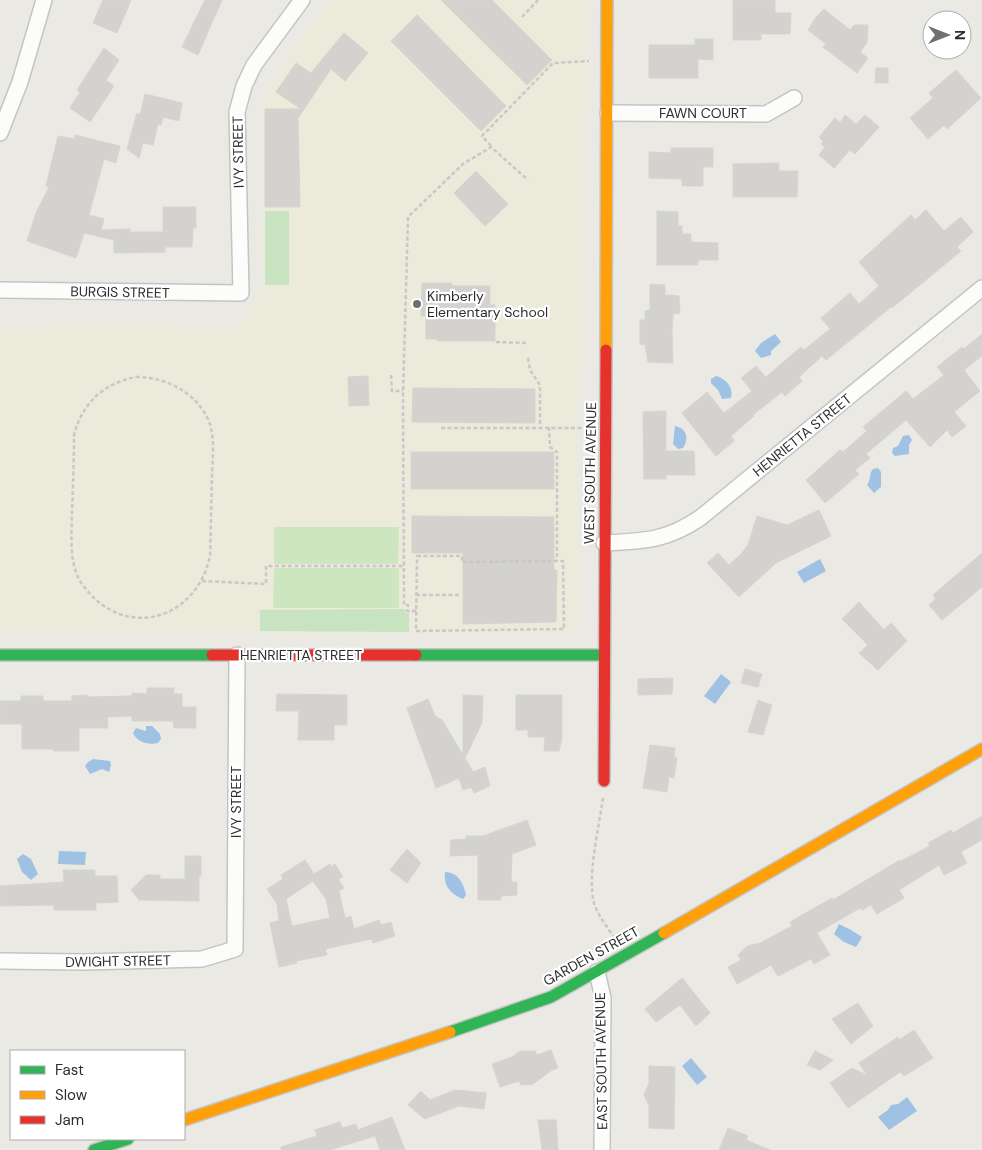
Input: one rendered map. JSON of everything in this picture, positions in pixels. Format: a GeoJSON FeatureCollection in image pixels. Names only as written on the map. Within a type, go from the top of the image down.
{"type":"FeatureCollection","features":[{"type":"Feature","properties":{"kind":"street"},"geometry":{"type":"LineString","coordinates":[[0,133],[20,82],[44,0]]}},
{"type":"Feature","properties":{"kind":"street","name":"IVY STREET"},"geometry":{"type":"LineString","coordinates":[[241,293],[237,112],[244,86],[254,65],[302,0]]}},
{"type":"Feature","properties":{"kind":"street","name":"WEST SOUTH AVENUE"},"geometry":{"type":"LineString","coordinates":[[604,781],[607,0]]}},
{"type":"Feature","properties":{"kind":"street","name":"FAWN COURT"},"geometry":{"type":"LineString","coordinates":[[608,113],[766,114],[794,98]]}},
{"type":"Feature","properties":{"kind":"street","name":"HENRIETTA STREET"},"geometry":{"type":"LineString","coordinates":[[604,543],[658,539],[684,529],[700,518],[982,288]]}},
{"type":"Feature","properties":{"kind":"street","name":"BURGIS STREET"},"geometry":{"type":"LineString","coordinates":[[0,290],[241,293]]}},
{"type":"Feature","properties":{"kind":"street","name":"HENRIETTA STREET"},"geometry":{"type":"LineString","coordinates":[[0,655],[603,655]]}},
{"type":"Feature","properties":{"kind":"street","name":"IVY STREET"},"geometry":{"type":"LineString","coordinates":[[235,950],[237,655]]}},
{"type":"Feature","properties":{"kind":"street","name":"GARDEN STREET"},"geometry":{"type":"LineString","coordinates":[[185,1120],[551,997],[598,972],[982,749]]}},
{"type":"Feature","properties":{"kind":"street","name":"DWIGHT STREET"},"geometry":{"type":"LineString","coordinates":[[0,961],[84,962],[202,958],[235,950]]}},
{"type":"Feature","properties":{"kind":"street","name":"EAST SOUTH AVENUE"},"geometry":{"type":"LineString","coordinates":[[598,972],[603,998],[602,1150]]}},
{"type":"Feature","properties":{"kind":"street"},"geometry":{"type":"LineString","coordinates":[[94,1150],[125,1140]]}},
{"type":"Feature","properties":{"kind":"path"},"geometry":{"type":"LineString","coordinates":[[522,17],[538,0]]}},
{"type":"Feature","properties":{"kind":"path"},"geometry":{"type":"LineString","coordinates":[[528,180],[491,147],[482,136],[553,63],[590,61]]}},
{"type":"Feature","properties":{"kind":"path"},"geometry":{"type":"LineString","coordinates":[[416,611],[407,611],[408,605],[404,605],[403,391],[408,217],[463,164],[491,147]]}},
{"type":"Feature","properties":{"kind":"path"},"geometry":{"type":"LineString","coordinates":[[496,342],[528,343]]}},
{"type":"Feature","properties":{"kind":"path"},"geometry":{"type":"LineString","coordinates":[[528,358],[530,370],[540,385],[540,427]]}},
{"type":"Feature","properties":{"kind":"path"},"geometry":{"type":"LineString","coordinates":[[391,375],[392,391],[403,391]]}},
{"type":"Feature","properties":{"kind":"path"},"geometry":{"type":"LineString","coordinates":[[136,377],[156,379],[168,383],[183,390],[192,397],[208,420],[212,443],[210,556],[202,581],[193,595],[176,608],[154,617],[138,618],[121,615],[104,606],[88,592],[78,577],[72,554],[74,435],[77,423],[90,402],[100,392],[115,383],[136,377]]}},
{"type":"Feature","properties":{"kind":"path"},"geometry":{"type":"LineString","coordinates":[[549,427],[550,447],[557,452],[557,561]]}},
{"type":"Feature","properties":{"kind":"path"},"geometry":{"type":"LineString","coordinates":[[441,428],[583,428]]}},
{"type":"Feature","properties":{"kind":"path"},"geometry":{"type":"LineString","coordinates":[[417,556],[462,556],[462,562],[563,561],[564,629],[416,631],[416,595],[417,556]]}},
{"type":"Feature","properties":{"kind":"path"},"geometry":{"type":"LineString","coordinates":[[202,581],[266,584],[266,566],[404,566]]}},
{"type":"Feature","properties":{"kind":"path"},"geometry":{"type":"LineString","coordinates":[[416,595],[459,595]]}},
{"type":"Feature","properties":{"kind":"path"},"geometry":{"type":"LineString","coordinates":[[604,781],[592,878],[592,892],[602,920],[616,940]]}},
{"type":"Feature","properties":{"kind":"shaded area","name":"Kimberly Elementary School"},"geometry":{"type":"Polygon","coordinates":[[[329,0],[588,0],[587,121],[583,124],[582,348],[579,376],[578,629],[569,633],[254,634],[0,632],[0,331],[95,322],[237,329],[263,285],[262,103],[268,86],[329,0]]]}},
{"type":"Feature","properties":{"kind":"green space"},"geometry":{"type":"Polygon","coordinates":[[[265,211],[289,211],[289,285],[265,285],[265,211]]]}},
{"type":"Feature","properties":{"kind":"green space"},"geometry":{"type":"Polygon","coordinates":[[[274,527],[399,527],[398,564],[274,564],[274,527]]]}},
{"type":"Feature","properties":{"kind":"green space"},"geometry":{"type":"Polygon","coordinates":[[[274,568],[399,568],[399,608],[273,608],[274,568]]]}},
{"type":"Feature","properties":{"kind":"green space"},"geometry":{"type":"Polygon","coordinates":[[[405,609],[405,613],[409,613],[409,632],[260,631],[260,610],[405,609]]]}},
{"type":"Feature","properties":{"kind":"water"},"geometry":{"type":"Polygon","coordinates":[[[775,334],[781,342],[771,351],[771,355],[761,358],[755,351],[761,343],[775,334]]]}},
{"type":"Feature","properties":{"kind":"water"},"geometry":{"type":"Polygon","coordinates":[[[716,376],[728,384],[732,394],[731,398],[722,399],[718,390],[711,383],[711,379],[716,376]]]}},
{"type":"Feature","properties":{"kind":"water"},"geometry":{"type":"Polygon","coordinates":[[[675,426],[682,429],[686,434],[683,448],[678,449],[673,444],[675,426]]]}},
{"type":"Feature","properties":{"kind":"water"},"geometry":{"type":"Polygon","coordinates":[[[909,435],[912,440],[909,445],[909,454],[895,456],[892,453],[893,448],[898,446],[903,436],[909,435]]]}},
{"type":"Feature","properties":{"kind":"water"},"geometry":{"type":"Polygon","coordinates":[[[878,468],[881,472],[881,487],[874,493],[867,485],[873,469],[878,468]]]}},
{"type":"Feature","properties":{"kind":"water"},"geometry":{"type":"Polygon","coordinates":[[[820,559],[826,571],[804,583],[797,572],[820,559]]]}},
{"type":"Feature","properties":{"kind":"water"},"geometry":{"type":"Polygon","coordinates":[[[721,674],[731,682],[715,704],[704,696],[721,674]]]}},
{"type":"Feature","properties":{"kind":"water"},"geometry":{"type":"Polygon","coordinates":[[[146,726],[152,726],[160,734],[161,739],[158,743],[144,742],[133,733],[136,728],[146,731],[146,726]]]}},
{"type":"Feature","properties":{"kind":"water"},"geometry":{"type":"Polygon","coordinates":[[[93,759],[110,761],[109,772],[102,769],[90,774],[85,766],[93,759]]]}},
{"type":"Feature","properties":{"kind":"water"},"geometry":{"type":"Polygon","coordinates":[[[59,851],[86,852],[85,865],[58,864],[59,851]]]}},
{"type":"Feature","properties":{"kind":"water"},"geometry":{"type":"Polygon","coordinates":[[[23,854],[31,859],[38,874],[31,880],[22,872],[17,859],[23,854]]]}},
{"type":"Feature","properties":{"kind":"water"},"geometry":{"type":"Polygon","coordinates":[[[445,872],[454,874],[460,879],[466,895],[463,899],[448,889],[445,881],[445,872]]]}},
{"type":"Feature","properties":{"kind":"water"},"geometry":{"type":"Polygon","coordinates":[[[839,924],[862,937],[856,947],[844,942],[834,934],[839,924]]]}},
{"type":"Feature","properties":{"kind":"water"},"geometry":{"type":"Polygon","coordinates":[[[691,1058],[707,1077],[697,1085],[682,1066],[691,1058]]]}},
{"type":"Feature","properties":{"kind":"water"},"geometry":{"type":"Polygon","coordinates":[[[907,1097],[917,1111],[889,1130],[878,1117],[888,1110],[891,1105],[898,1104],[907,1097]]]}},
{"type":"Feature","properties":{"kind":"building"},"geometry":{"type":"Polygon","coordinates":[[[103,0],[131,0],[117,33],[93,23],[103,0]]]}},
{"type":"Feature","properties":{"kind":"building"},"geometry":{"type":"Polygon","coordinates":[[[205,0],[222,0],[198,55],[182,47],[205,0]]]}},
{"type":"Feature","properties":{"kind":"building"},"geometry":{"type":"Polygon","coordinates":[[[441,0],[492,0],[552,60],[527,85],[441,0]]]}},
{"type":"Feature","properties":{"kind":"building"},"geometry":{"type":"Polygon","coordinates":[[[733,0],[775,0],[775,13],[791,13],[790,34],[761,34],[761,40],[733,40],[733,0]]]}},
{"type":"Feature","properties":{"kind":"building"},"geometry":{"type":"Polygon","coordinates":[[[824,9],[850,30],[854,25],[868,25],[867,43],[860,52],[868,58],[857,73],[823,47],[826,44],[808,30],[816,17],[824,9]]]}},
{"type":"Feature","properties":{"kind":"building"},"geometry":{"type":"Polygon","coordinates":[[[417,15],[506,106],[481,131],[391,41],[417,15]]]}},
{"type":"Feature","properties":{"kind":"building"},"geometry":{"type":"Polygon","coordinates":[[[344,33],[368,53],[345,81],[331,69],[298,118],[300,207],[265,207],[265,109],[301,109],[276,92],[296,63],[311,73],[344,33]]]}},
{"type":"Feature","properties":{"kind":"building"},"geometry":{"type":"Polygon","coordinates":[[[695,39],[713,39],[713,60],[698,59],[698,78],[649,78],[649,45],[695,45],[695,39]]]}},
{"type":"Feature","properties":{"kind":"building"},"geometry":{"type":"Polygon","coordinates":[[[104,48],[119,60],[106,80],[114,86],[90,122],[70,108],[80,92],[77,90],[104,48]]]}},
{"type":"Feature","properties":{"kind":"building"},"geometry":{"type":"Polygon","coordinates":[[[876,68],[888,68],[888,83],[875,83],[876,68]]]}},
{"type":"Feature","properties":{"kind":"building"},"geometry":{"type":"Polygon","coordinates":[[[956,70],[981,98],[947,129],[944,125],[928,139],[910,118],[933,98],[929,93],[956,70]]]}},
{"type":"Feature","properties":{"kind":"building"},"geometry":{"type":"Polygon","coordinates":[[[145,94],[182,103],[179,121],[163,117],[161,125],[158,124],[153,145],[143,143],[139,158],[127,149],[137,113],[140,115],[145,94]]]}},
{"type":"Feature","properties":{"kind":"building"},"geometry":{"type":"Polygon","coordinates":[[[845,115],[856,124],[865,115],[879,127],[855,154],[850,150],[834,168],[819,155],[825,147],[821,144],[823,141],[819,137],[835,118],[840,123],[845,115]]]}},
{"type":"Feature","properties":{"kind":"building"},"geometry":{"type":"Polygon","coordinates":[[[75,135],[120,146],[116,163],[104,159],[89,215],[104,219],[101,230],[130,229],[130,232],[163,232],[163,207],[196,207],[196,228],[193,228],[192,247],[165,247],[165,252],[114,253],[114,240],[84,233],[76,258],[27,241],[36,213],[49,187],[46,186],[58,136],[74,139],[75,135]]]}},
{"type":"Feature","properties":{"kind":"building"},"geometry":{"type":"Polygon","coordinates":[[[671,148],[713,148],[713,167],[703,167],[703,186],[682,186],[682,179],[649,178],[649,152],[671,153],[671,148]]]}},
{"type":"Feature","properties":{"kind":"building"},"geometry":{"type":"Polygon","coordinates":[[[779,163],[779,171],[798,171],[797,197],[733,197],[733,164],[779,163]]]}},
{"type":"Feature","properties":{"kind":"building"},"geometry":{"type":"Polygon","coordinates":[[[476,171],[508,204],[485,226],[454,193],[476,171]]]}},
{"type":"Feature","properties":{"kind":"building"},"geometry":{"type":"Polygon","coordinates":[[[926,210],[944,231],[961,217],[973,232],[957,247],[961,251],[826,360],[822,356],[799,377],[802,381],[785,396],[782,392],[753,415],[731,436],[734,441],[716,456],[682,413],[707,392],[724,413],[752,391],[741,378],[756,366],[766,377],[801,347],[804,350],[830,329],[821,318],[850,293],[859,304],[879,286],[859,262],[911,215],[915,220],[926,210]]]}},
{"type":"Feature","properties":{"kind":"building"},"geometry":{"type":"Polygon","coordinates":[[[657,211],[678,212],[678,226],[682,226],[682,234],[691,234],[691,242],[718,243],[718,260],[698,260],[698,265],[657,265],[657,211]]]}},
{"type":"Feature","properties":{"kind":"building"},"geometry":{"type":"Polygon","coordinates":[[[422,283],[452,283],[452,286],[490,286],[490,305],[495,305],[495,341],[437,341],[437,339],[426,339],[426,316],[421,316],[422,283]]]}},
{"type":"Feature","properties":{"kind":"building"},"geometry":{"type":"Polygon","coordinates":[[[650,284],[665,285],[665,295],[679,296],[680,313],[673,314],[673,363],[648,362],[645,345],[640,344],[640,320],[645,320],[645,311],[650,310],[650,284]]]}},
{"type":"Feature","properties":{"kind":"building"},"geometry":{"type":"Polygon","coordinates":[[[982,334],[982,356],[964,370],[980,391],[954,412],[966,426],[952,437],[947,430],[930,447],[906,420],[866,454],[870,458],[855,470],[859,474],[825,503],[806,480],[840,450],[843,452],[867,431],[863,427],[906,391],[913,399],[944,375],[937,367],[982,334]]]}},
{"type":"Feature","properties":{"kind":"building"},"geometry":{"type":"Polygon","coordinates":[[[368,376],[369,405],[349,406],[348,377],[368,376]]]}},
{"type":"Feature","properties":{"kind":"building"},"geometry":{"type":"Polygon","coordinates":[[[413,388],[535,389],[535,423],[412,422],[413,388]]]}},
{"type":"Feature","properties":{"kind":"building"},"geometry":{"type":"Polygon","coordinates":[[[666,411],[666,451],[694,451],[695,475],[666,475],[666,479],[644,479],[643,412],[666,411]]]}},
{"type":"Feature","properties":{"kind":"building"},"geometry":{"type":"Polygon","coordinates":[[[411,452],[554,452],[554,489],[411,489],[411,452]]]}},
{"type":"Feature","properties":{"kind":"building"},"geometry":{"type":"Polygon","coordinates":[[[819,510],[831,536],[776,563],[739,597],[707,563],[718,553],[729,565],[741,554],[748,545],[757,516],[787,525],[819,510]]]}},
{"type":"Feature","properties":{"kind":"building"},"geometry":{"type":"Polygon","coordinates":[[[412,516],[554,517],[554,570],[557,570],[556,622],[463,624],[463,553],[412,553],[412,516]]]}},
{"type":"Feature","properties":{"kind":"building"},"geometry":{"type":"Polygon","coordinates":[[[982,553],[982,587],[942,620],[929,605],[936,599],[933,595],[982,553]]]}},
{"type":"Feature","properties":{"kind":"building"},"geometry":{"type":"Polygon","coordinates":[[[859,602],[884,630],[891,623],[907,641],[878,670],[859,653],[868,645],[842,619],[859,602]]]}},
{"type":"Feature","properties":{"kind":"building"},"geometry":{"type":"Polygon","coordinates":[[[745,669],[762,674],[758,687],[741,683],[745,669]]]}},
{"type":"Feature","properties":{"kind":"building"},"geometry":{"type":"Polygon","coordinates":[[[673,678],[672,694],[638,695],[638,679],[673,678]]]}},
{"type":"Feature","properties":{"kind":"building"},"geometry":{"type":"Polygon","coordinates":[[[147,688],[174,688],[174,694],[182,694],[182,707],[196,707],[196,728],[174,728],[173,721],[132,721],[132,716],[107,717],[108,728],[79,728],[79,751],[53,751],[53,749],[22,749],[22,724],[0,724],[0,701],[21,701],[21,696],[43,696],[43,701],[72,701],[72,696],[132,696],[132,693],[147,694],[147,688]]]}},
{"type":"Feature","properties":{"kind":"building"},"geometry":{"type":"Polygon","coordinates":[[[277,694],[347,695],[347,725],[334,725],[334,740],[298,740],[299,711],[276,711],[277,694]]]}},
{"type":"Feature","properties":{"kind":"building"},"geometry":{"type":"Polygon","coordinates":[[[463,695],[483,696],[482,723],[465,758],[473,772],[485,767],[490,786],[474,793],[471,787],[463,790],[459,778],[436,788],[407,708],[428,699],[435,716],[442,720],[463,755],[463,695]]]}},
{"type":"Feature","properties":{"kind":"building"},"geometry":{"type":"Polygon","coordinates":[[[516,695],[562,695],[562,737],[559,751],[544,751],[545,737],[528,737],[528,730],[516,730],[516,695]]]}},
{"type":"Feature","properties":{"kind":"building"},"geometry":{"type":"Polygon","coordinates":[[[758,700],[772,705],[763,735],[748,732],[758,700]]]}},
{"type":"Feature","properties":{"kind":"building"},"geometry":{"type":"Polygon","coordinates":[[[650,745],[675,748],[674,757],[677,758],[674,778],[669,777],[667,792],[643,788],[650,745]]]}},
{"type":"Feature","properties":{"kind":"building"},"geometry":{"type":"Polygon","coordinates":[[[982,816],[982,840],[961,852],[967,863],[944,875],[939,865],[899,890],[904,898],[877,914],[871,905],[862,910],[860,908],[817,933],[830,955],[814,964],[811,959],[778,976],[771,965],[737,984],[728,967],[741,960],[738,955],[747,946],[760,943],[792,926],[790,922],[832,898],[833,900],[900,860],[930,846],[928,843],[951,830],[953,833],[982,816]]]}},
{"type":"Feature","properties":{"kind":"building"},"geometry":{"type":"Polygon","coordinates":[[[527,820],[536,845],[512,854],[511,882],[517,882],[517,895],[501,896],[501,900],[478,900],[478,855],[450,856],[451,840],[466,839],[466,836],[483,836],[527,820]]]}},
{"type":"Feature","properties":{"kind":"building"},"geometry":{"type":"Polygon","coordinates":[[[407,849],[421,863],[407,883],[390,870],[407,849]]]}},
{"type":"Feature","properties":{"kind":"building"},"geometry":{"type":"Polygon","coordinates":[[[185,856],[201,856],[199,901],[139,900],[131,890],[146,875],[160,875],[160,879],[185,879],[185,856]]]}},
{"type":"Feature","properties":{"kind":"building"},"geometry":{"type":"Polygon","coordinates":[[[305,860],[314,874],[330,864],[331,867],[335,864],[343,877],[338,879],[344,888],[339,891],[345,918],[351,916],[354,929],[379,920],[381,925],[391,922],[395,936],[373,943],[371,939],[325,949],[327,955],[296,961],[297,963],[279,967],[270,923],[279,921],[277,904],[267,889],[283,879],[281,875],[305,860]],[[313,881],[286,899],[292,926],[330,918],[326,899],[313,881]]]}},
{"type":"Feature","properties":{"kind":"building"},"geometry":{"type":"Polygon","coordinates":[[[63,870],[95,870],[95,876],[117,876],[118,902],[96,903],[96,910],[54,910],[54,905],[0,906],[0,886],[64,882],[63,870]]]}},
{"type":"Feature","properties":{"kind":"building"},"geometry":{"type":"Polygon","coordinates":[[[682,978],[710,1013],[696,1026],[680,1005],[656,1022],[645,1009],[682,978]]]}},
{"type":"Feature","properties":{"kind":"building"},"geometry":{"type":"Polygon","coordinates":[[[858,1003],[873,1026],[851,1044],[832,1019],[858,1003]]]}},
{"type":"Feature","properties":{"kind":"building"},"geometry":{"type":"Polygon","coordinates":[[[914,1030],[933,1058],[904,1076],[900,1072],[848,1108],[830,1083],[852,1068],[867,1075],[859,1063],[898,1037],[899,1040],[914,1030]]]}},
{"type":"Feature","properties":{"kind":"building"},"geometry":{"type":"Polygon","coordinates":[[[551,1050],[558,1068],[552,1070],[533,1084],[521,1085],[519,1081],[500,1087],[492,1064],[512,1057],[520,1051],[535,1051],[537,1055],[551,1050]]]}},
{"type":"Feature","properties":{"kind":"building"},"geometry":{"type":"Polygon","coordinates":[[[815,1051],[833,1060],[820,1070],[807,1065],[815,1051]]]}},
{"type":"Feature","properties":{"kind":"building"},"geometry":{"type":"Polygon","coordinates":[[[649,1066],[675,1067],[674,1129],[649,1128],[649,1106],[644,1095],[649,1083],[649,1066]]]}},
{"type":"Feature","properties":{"kind":"building"},"geometry":{"type":"Polygon","coordinates":[[[455,1090],[486,1093],[484,1109],[459,1106],[425,1119],[408,1105],[421,1091],[430,1100],[455,1090]]]}},
{"type":"Feature","properties":{"kind":"building"},"geometry":{"type":"Polygon","coordinates":[[[392,1117],[405,1150],[380,1150],[375,1136],[330,1150],[281,1150],[281,1147],[317,1136],[315,1130],[340,1122],[342,1128],[356,1124],[358,1130],[392,1117]]]}},
{"type":"Feature","properties":{"kind":"building"},"geometry":{"type":"Polygon","coordinates":[[[538,1120],[556,1120],[558,1150],[542,1150],[538,1120]]]}},
{"type":"Feature","properties":{"kind":"building"},"geometry":{"type":"Polygon","coordinates":[[[728,1128],[748,1136],[746,1140],[770,1150],[719,1150],[728,1128]]]}},
{"type":"Feature","properties":{"kind":"traffic: fast"},"geometry":{"type":"LineString","coordinates":[[0,655],[212,655]]}},
{"type":"Feature","properties":{"kind":"traffic: fast"},"geometry":{"type":"LineString","coordinates":[[416,655],[603,655]]}},
{"type":"Feature","properties":{"kind":"traffic: fast"},"geometry":{"type":"LineString","coordinates":[[450,1032],[551,997],[664,933]]}},
{"type":"Feature","properties":{"kind":"traffic: fast"},"geometry":{"type":"LineString","coordinates":[[94,1150],[125,1140]]}},
{"type":"Feature","properties":{"kind":"traffic: slow"},"geometry":{"type":"LineString","coordinates":[[606,350],[607,0]]}},
{"type":"Feature","properties":{"kind":"traffic: slow"},"geometry":{"type":"LineString","coordinates":[[664,933],[982,749]]}},
{"type":"Feature","properties":{"kind":"traffic: slow"},"geometry":{"type":"LineString","coordinates":[[185,1120],[450,1032]]}},
{"type":"Feature","properties":{"kind":"traffic: jam"},"geometry":{"type":"LineString","coordinates":[[604,781],[606,350]]}},
{"type":"Feature","properties":{"kind":"traffic: jam"},"geometry":{"type":"LineString","coordinates":[[212,655],[416,655]]}},
{"type":"Feature","properties":{"kind":"place","name":"Kimberly Elementary School"},"geometry":{"type":"Point","coordinates":[417,304]}}]}
